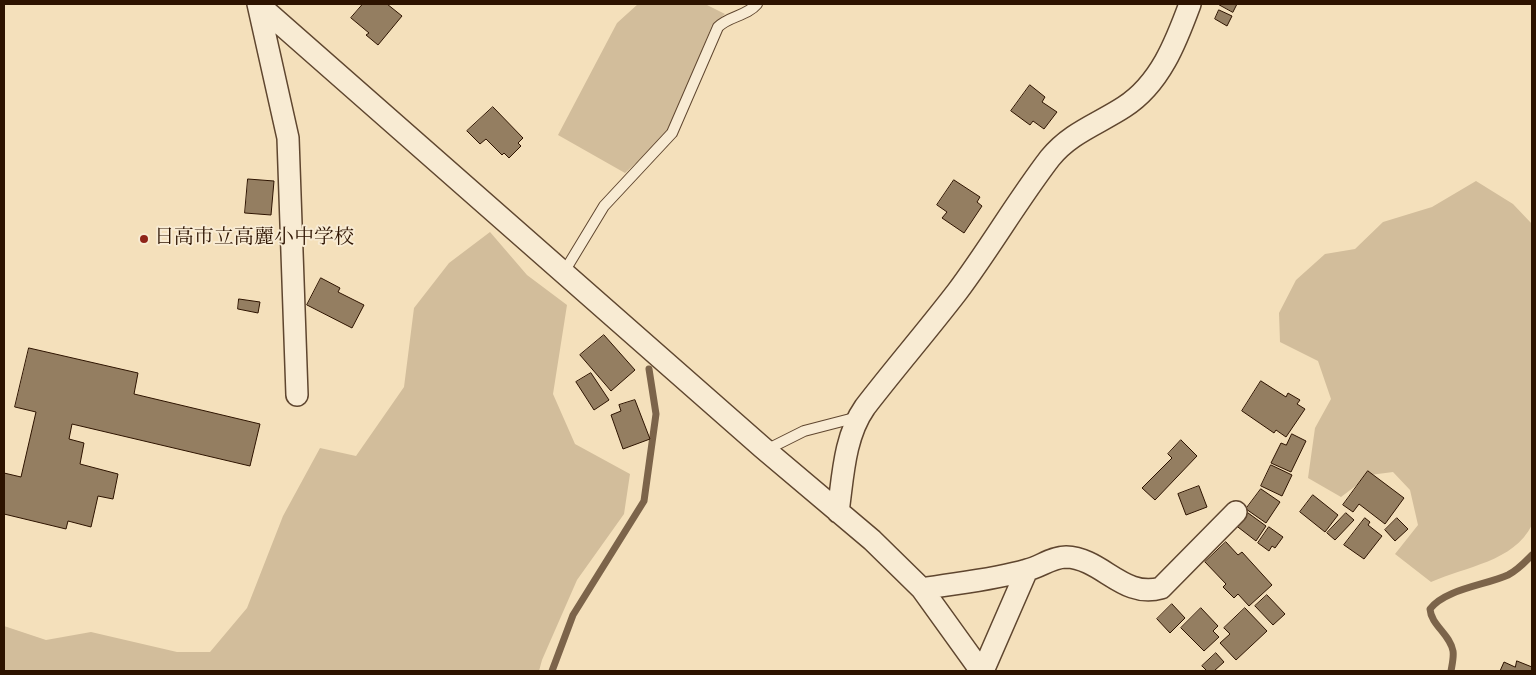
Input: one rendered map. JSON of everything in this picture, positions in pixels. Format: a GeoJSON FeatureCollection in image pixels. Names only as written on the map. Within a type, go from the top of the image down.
{"type":"FeatureCollection","features":[{"type":"Feature","properties":{"kind":"street"},"geometry":{"type":"LineString","coordinates":[[258,4],[766,450],[872,540],[922,589],[982,671],[1027,570]]}},
{"type":"Feature","properties":{"kind":"street"},"geometry":{"type":"LineString","coordinates":[[258,4],[288,138],[296,395]]}},
{"type":"Feature","properties":{"kind":"street"},"geometry":{"type":"LineString","coordinates":[[838,512],[847,449],[858,417],[958,290],[1006,218],[1051,157],[1068,139],[1125,106],[1158,74],[1190,4]]}},
{"type":"Feature","properties":{"kind":"street"},"geometry":{"type":"LineString","coordinates":[[922,589],[1027,570],[1049,561],[1066,557],[1090,563],[1136,590],[1149,592],[1160,588],[1236,512]]}},
{"type":"Feature","properties":{"kind":"lane"},"geometry":{"type":"LineString","coordinates":[[564,272],[604,206],[672,133],[718,27],[726,19],[752,9],[757,4]]}},
{"type":"Feature","properties":{"kind":"lane"},"geometry":{"type":"LineString","coordinates":[[766,450],[804,431],[858,417]]}},
{"type":"Feature","properties":{"kind":"shaded area"},"geometry":{"type":"Polygon","coordinates":[[[638,4],[705,4],[725,14],[712,25],[669,132],[625,173],[558,135],[617,23],[638,4]]]}},
{"type":"Feature","properties":{"kind":"shaded area"},"geometry":{"type":"Polygon","coordinates":[[[1476,181],[1513,204],[1532,224],[1532,525],[1524,537],[1501,555],[1431,582],[1395,554],[1418,525],[1410,490],[1393,472],[1370,475],[1341,497],[1308,478],[1315,428],[1331,399],[1318,361],[1280,342],[1279,313],[1296,280],[1325,254],[1355,249],[1383,222],[1432,207],[1476,181]]]}},
{"type":"Feature","properties":{"kind":"shaded area"},"geometry":{"type":"Polygon","coordinates":[[[490,232],[527,275],[567,305],[553,394],[575,444],[630,474],[624,514],[577,580],[539,671],[4,671],[4,626],[46,640],[91,632],[177,652],[210,652],[247,608],[283,516],[320,448],[356,456],[404,387],[414,308],[449,263],[490,232]]]}},
{"type":"Feature","properties":{"kind":"building"},"geometry":{"type":"Polygon","coordinates":[[[363,4],[387,4],[402,16],[378,45],[366,35],[369,33],[351,18],[363,4]]]}},
{"type":"Feature","properties":{"kind":"building"},"geometry":{"type":"Polygon","coordinates":[[[1218,4],[1237,4],[1233,12],[1218,4]]]}},
{"type":"Feature","properties":{"kind":"building"},"geometry":{"type":"Polygon","coordinates":[[[1219,10],[1232,16],[1227,26],[1215,19],[1219,10]]]}},
{"type":"Feature","properties":{"kind":"building"},"geometry":{"type":"Polygon","coordinates":[[[1030,85],[1045,97],[1042,102],[1057,112],[1044,129],[1033,121],[1030,125],[1011,111],[1030,85]]]}},
{"type":"Feature","properties":{"kind":"building"},"geometry":{"type":"Polygon","coordinates":[[[493,107],[523,138],[518,143],[521,146],[509,158],[504,153],[502,155],[486,139],[480,144],[467,131],[493,107]]]}},
{"type":"Feature","properties":{"kind":"building"},"geometry":{"type":"Polygon","coordinates":[[[248,179],[274,181],[271,215],[245,213],[248,179]]]}},
{"type":"Feature","properties":{"kind":"building"},"geometry":{"type":"Polygon","coordinates":[[[954,180],[980,197],[977,202],[982,206],[964,233],[942,218],[947,212],[937,205],[954,180]]]}},
{"type":"Feature","properties":{"kind":"building"},"geometry":{"type":"Polygon","coordinates":[[[321,278],[340,288],[338,292],[364,305],[352,328],[307,305],[321,278]]]}},
{"type":"Feature","properties":{"kind":"building"},"geometry":{"type":"Polygon","coordinates":[[[239,299],[260,302],[258,313],[238,309],[239,299]]]}},
{"type":"Feature","properties":{"kind":"building"},"geometry":{"type":"Polygon","coordinates":[[[604,335],[635,370],[611,391],[580,355],[604,335]]]}},
{"type":"Feature","properties":{"kind":"building"},"geometry":{"type":"Polygon","coordinates":[[[29,348],[138,373],[134,394],[260,424],[250,466],[72,424],[69,439],[84,443],[80,464],[118,474],[113,499],[98,496],[91,527],[68,521],[66,529],[4,514],[4,473],[21,477],[36,412],[15,407],[29,348]]]}},
{"type":"Feature","properties":{"kind":"building"},"geometry":{"type":"Polygon","coordinates":[[[591,373],[609,400],[594,410],[576,382],[591,373]]]}},
{"type":"Feature","properties":{"kind":"building"},"geometry":{"type":"Polygon","coordinates":[[[1261,381],[1286,397],[1288,393],[1300,400],[1297,404],[1305,409],[1286,437],[1276,430],[1274,433],[1242,411],[1261,381]]]}},
{"type":"Feature","properties":{"kind":"building"},"geometry":{"type":"Polygon","coordinates":[[[635,400],[650,439],[623,449],[611,415],[621,411],[619,405],[635,400]]]}},
{"type":"Feature","properties":{"kind":"building"},"geometry":{"type":"Polygon","coordinates":[[[1292,434],[1306,441],[1291,472],[1271,463],[1281,443],[1286,445],[1292,434]]]}},
{"type":"Feature","properties":{"kind":"building"},"geometry":{"type":"Polygon","coordinates":[[[1181,440],[1197,456],[1155,500],[1142,488],[1172,458],[1168,454],[1181,440]]]}},
{"type":"Feature","properties":{"kind":"building"},"geometry":{"type":"Polygon","coordinates":[[[1271,465],[1292,475],[1282,496],[1261,486],[1271,465]]]}},
{"type":"Feature","properties":{"kind":"building"},"geometry":{"type":"Polygon","coordinates":[[[1368,471],[1404,498],[1385,524],[1359,504],[1353,512],[1343,505],[1368,471]]]}},
{"type":"Feature","properties":{"kind":"building"},"geometry":{"type":"Polygon","coordinates":[[[1199,486],[1207,507],[1186,515],[1178,494],[1199,486]]]}},
{"type":"Feature","properties":{"kind":"building"},"geometry":{"type":"Polygon","coordinates":[[[1261,489],[1280,502],[1266,523],[1246,509],[1261,489]]]}},
{"type":"Feature","properties":{"kind":"building"},"geometry":{"type":"Polygon","coordinates":[[[1313,495],[1338,515],[1325,532],[1300,512],[1313,495]]]}},
{"type":"Feature","properties":{"kind":"building"},"geometry":{"type":"Polygon","coordinates":[[[1244,510],[1266,526],[1256,541],[1234,524],[1244,510]]]}},
{"type":"Feature","properties":{"kind":"building"},"geometry":{"type":"Polygon","coordinates":[[[1346,513],[1354,520],[1335,540],[1327,533],[1346,513]]]}},
{"type":"Feature","properties":{"kind":"building"},"geometry":{"type":"Polygon","coordinates":[[[1365,518],[1370,522],[1368,525],[1382,536],[1364,559],[1344,545],[1365,518]]]}},
{"type":"Feature","properties":{"kind":"building"},"geometry":{"type":"Polygon","coordinates":[[[1397,518],[1408,529],[1395,541],[1385,530],[1397,518]]]}},
{"type":"Feature","properties":{"kind":"building"},"geometry":{"type":"Polygon","coordinates":[[[1269,527],[1283,537],[1275,548],[1272,546],[1269,551],[1258,543],[1269,527]]]}},
{"type":"Feature","properties":{"kind":"building"},"geometry":{"type":"Polygon","coordinates":[[[1226,542],[1238,555],[1242,552],[1272,585],[1249,606],[1238,594],[1234,598],[1223,587],[1226,584],[1205,562],[1226,542]]]}},
{"type":"Feature","properties":{"kind":"building"},"geometry":{"type":"Polygon","coordinates":[[[1267,595],[1285,614],[1273,625],[1255,606],[1267,595]]]}},
{"type":"Feature","properties":{"kind":"building"},"geometry":{"type":"Polygon","coordinates":[[[1172,604],[1185,618],[1170,633],[1157,619],[1172,604]]]}},
{"type":"Feature","properties":{"kind":"building"},"geometry":{"type":"Polygon","coordinates":[[[1201,608],[1218,626],[1213,631],[1219,637],[1204,651],[1181,628],[1201,608]]]}},
{"type":"Feature","properties":{"kind":"building"},"geometry":{"type":"Polygon","coordinates":[[[1245,608],[1267,631],[1236,660],[1220,643],[1230,634],[1224,628],[1245,608]]]}},
{"type":"Feature","properties":{"kind":"building"},"geometry":{"type":"Polygon","coordinates":[[[1216,653],[1224,662],[1214,671],[1207,671],[1202,666],[1216,653]]]}},
{"type":"Feature","properties":{"kind":"building"},"geometry":{"type":"Polygon","coordinates":[[[1517,661],[1532,667],[1532,671],[1500,671],[1504,662],[1515,667],[1517,661]]]}},
{"type":"Feature","properties":{"kind":"waterway"},"geometry":{"type":"LineString","coordinates":[[552,671],[573,615],[644,501],[656,414],[649,369]]}},
{"type":"Feature","properties":{"kind":"waterway"},"geometry":{"type":"LineString","coordinates":[[1451,671],[1453,656],[1451,645],[1431,615],[1430,609],[1437,602],[1455,592],[1508,575],[1532,555]]}},
{"type":"Feature","properties":{"kind":"place","name":"日高市立高麗小中学校"},"geometry":{"type":"Point","coordinates":[144,239]}}]}
